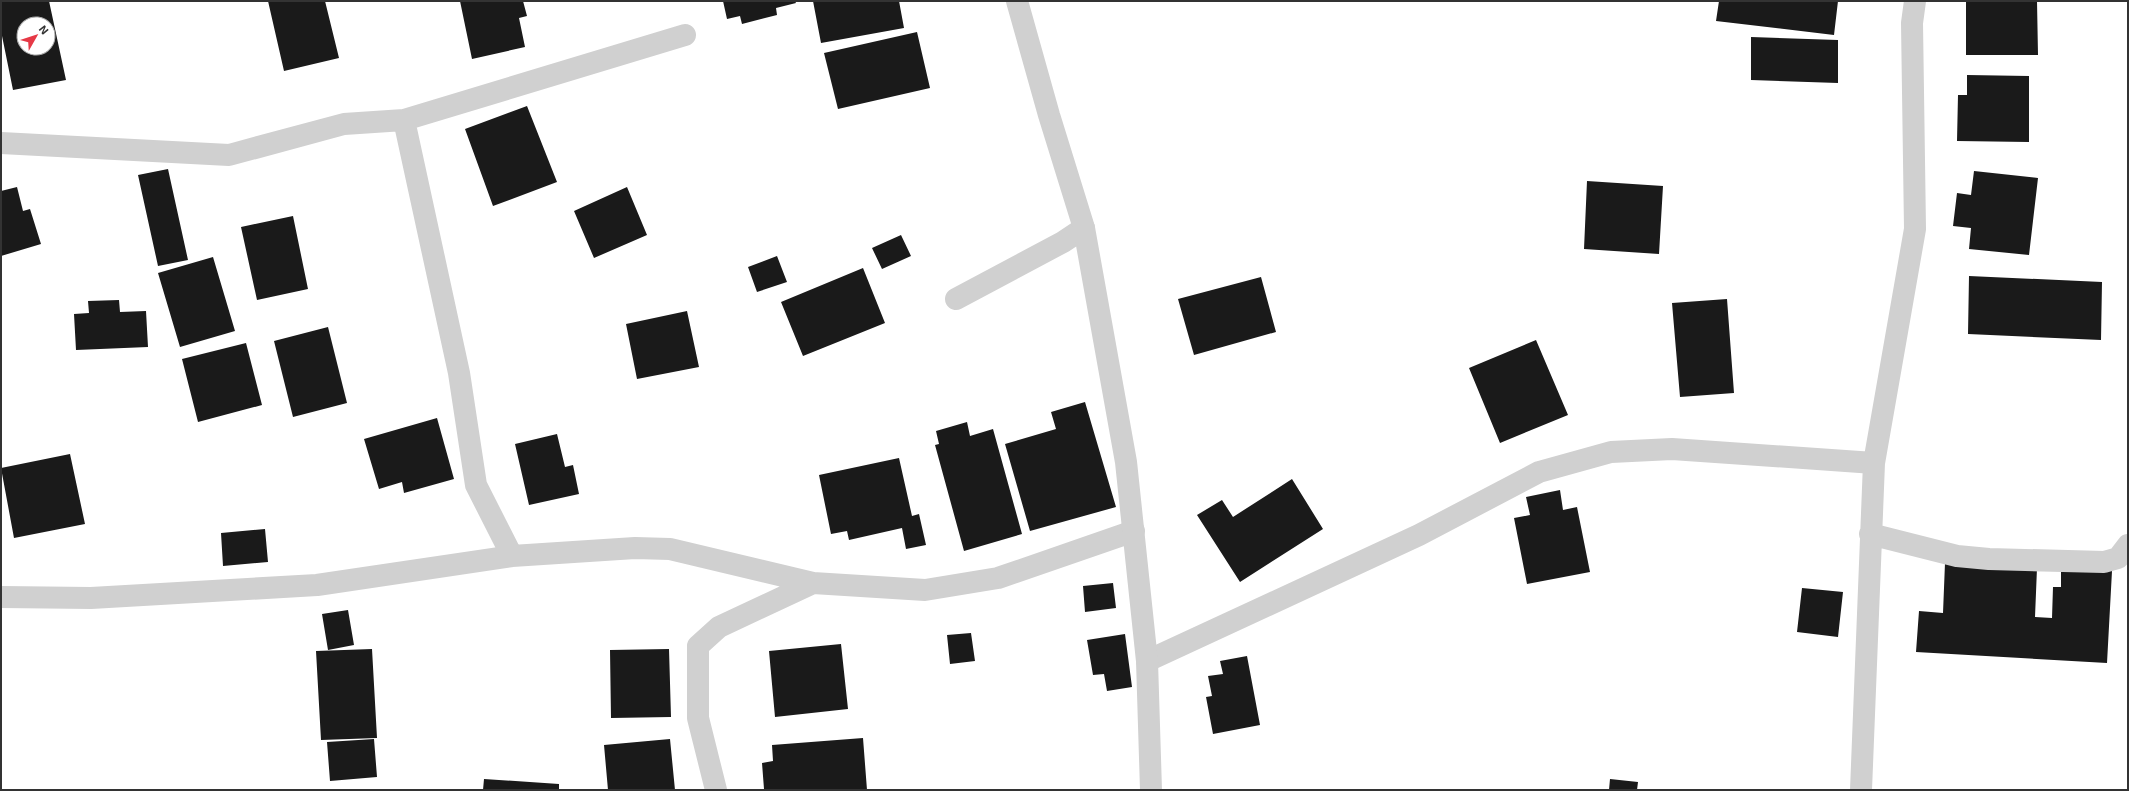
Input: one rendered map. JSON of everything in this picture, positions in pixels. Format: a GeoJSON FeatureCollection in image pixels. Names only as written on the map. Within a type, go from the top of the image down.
{"type":"FeatureCollection","features":[{"type":"Feature","properties":{"kind":"street"},"geometry":{"type":"LineString","coordinates":[[1017,1],[1049,115],[1084,228],[1126,462],[1147,661],[1151,790]]}},
{"type":"Feature","properties":{"kind":"street"},"geometry":{"type":"LineString","coordinates":[[1861,790],[1874,463],[1915,229],[1912,24],[1916,1]]}},
{"type":"Feature","properties":{"kind":"street"},"geometry":{"type":"LineString","coordinates":[[2,141],[229,155],[344,124],[404,120],[685,36]]}},
{"type":"Feature","properties":{"kind":"street"},"geometry":{"type":"LineString","coordinates":[[404,120],[459,373],[476,485],[512,556]]}},
{"type":"Feature","properties":{"kind":"street"},"geometry":{"type":"LineString","coordinates":[[956,300],[1063,242],[1084,228]]}},
{"type":"Feature","properties":{"kind":"street"},"geometry":{"type":"LineString","coordinates":[[1147,661],[1420,535],[1539,472],[1611,452],[1672,449],[1874,463]]}},
{"type":"Feature","properties":{"kind":"street"},"geometry":{"type":"LineString","coordinates":[[1,597],[90,598],[317,585],[512,556],[635,548],[670,549],[813,583],[926,590],[998,578],[1134,531]]}},
{"type":"Feature","properties":{"kind":"street"},"geometry":{"type":"LineString","coordinates":[[1870,534],[1957,556],[1989,559],[2104,562],[2118,558],[2128,545]]}},
{"type":"Feature","properties":{"kind":"street"},"geometry":{"type":"LineString","coordinates":[[716,790],[698,718],[698,646],[720,627],[813,583]]}},
{"type":"Feature","properties":{"kind":"building"},"geometry":{"type":"Polygon","coordinates":[[[1,1],[49,1],[52,16],[16,16],[16,56],[56,56],[56,34],[66,80],[13,90],[1,31],[1,1]]]}},
{"type":"Feature","properties":{"kind":"building"},"geometry":{"type":"Polygon","coordinates":[[[268,1],[325,1],[339,58],[284,71],[268,1]]]}},
{"type":"Feature","properties":{"kind":"building"},"geometry":{"type":"Polygon","coordinates":[[[460,1],[523,1],[527,16],[519,18],[525,47],[472,59],[460,1]]]}},
{"type":"Feature","properties":{"kind":"building"},"geometry":{"type":"Polygon","coordinates":[[[723,1],[795,1],[796,3],[776,8],[777,15],[742,24],[740,16],[727,19],[723,1]]]}},
{"type":"Feature","properties":{"kind":"building"},"geometry":{"type":"Polygon","coordinates":[[[813,1],[899,1],[904,28],[821,43],[813,1]]]}},
{"type":"Feature","properties":{"kind":"building"},"geometry":{"type":"Polygon","coordinates":[[[1719,1],[1838,1],[1834,35],[1716,21],[1719,1]]]}},
{"type":"Feature","properties":{"kind":"building"},"geometry":{"type":"Polygon","coordinates":[[[1966,1],[2037,1],[2038,55],[1966,55],[1966,1]]]}},
{"type":"Feature","properties":{"kind":"building"},"geometry":{"type":"Polygon","coordinates":[[[917,32],[930,88],[838,109],[824,53],[917,32]]]}},
{"type":"Feature","properties":{"kind":"building"},"geometry":{"type":"Polygon","coordinates":[[[1751,37],[1838,40],[1838,83],[1751,80],[1751,37]]]}},
{"type":"Feature","properties":{"kind":"building"},"geometry":{"type":"Polygon","coordinates":[[[1967,75],[2029,76],[2029,142],[1957,141],[1958,95],[1967,95],[1967,75]]]}},
{"type":"Feature","properties":{"kind":"building"},"geometry":{"type":"Polygon","coordinates":[[[527,106],[557,182],[493,206],[465,129],[527,106]]]}},
{"type":"Feature","properties":{"kind":"building"},"geometry":{"type":"Polygon","coordinates":[[[168,169],[188,260],[158,266],[138,175],[168,169]]]}},
{"type":"Feature","properties":{"kind":"building"},"geometry":{"type":"Polygon","coordinates":[[[1974,171],[2038,178],[2029,255],[1969,249],[1971,228],[1953,226],[1957,193],[1971,195],[1974,171]]]}},
{"type":"Feature","properties":{"kind":"building"},"geometry":{"type":"Polygon","coordinates":[[[1587,181],[1663,186],[1659,254],[1584,249],[1587,181]]]}},
{"type":"Feature","properties":{"kind":"building"},"geometry":{"type":"Polygon","coordinates":[[[17,187],[23,211],[30,209],[41,244],[1,256],[1,191],[17,187]]]}},
{"type":"Feature","properties":{"kind":"building"},"geometry":{"type":"Polygon","coordinates":[[[627,187],[647,235],[594,258],[574,211],[627,187]]]}},
{"type":"Feature","properties":{"kind":"building"},"geometry":{"type":"Polygon","coordinates":[[[293,216],[308,289],[257,300],[241,227],[293,216]]]}},
{"type":"Feature","properties":{"kind":"building"},"geometry":{"type":"Polygon","coordinates":[[[901,235],[911,256],[882,269],[872,248],[901,235]]]}},
{"type":"Feature","properties":{"kind":"building"},"geometry":{"type":"Polygon","coordinates":[[[777,256],[787,282],[757,292],[748,267],[777,256]]]}},
{"type":"Feature","properties":{"kind":"building"},"geometry":{"type":"Polygon","coordinates":[[[213,257],[235,331],[180,347],[158,273],[213,257]]]}},
{"type":"Feature","properties":{"kind":"building"},"geometry":{"type":"Polygon","coordinates":[[[863,268],[885,323],[803,356],[781,302],[863,268]]]}},
{"type":"Feature","properties":{"kind":"building"},"geometry":{"type":"Polygon","coordinates":[[[1969,276],[2102,282],[2101,340],[1968,334],[1969,276]]]}},
{"type":"Feature","properties":{"kind":"building"},"geometry":{"type":"Polygon","coordinates":[[[1261,277],[1276,332],[1194,355],[1178,299],[1261,277]]]}},
{"type":"Feature","properties":{"kind":"building"},"geometry":{"type":"Polygon","coordinates":[[[1727,299],[1734,393],[1680,397],[1672,303],[1727,299]]]}},
{"type":"Feature","properties":{"kind":"building"},"geometry":{"type":"Polygon","coordinates":[[[119,300],[120,312],[146,311],[148,347],[76,350],[74,314],[89,313],[88,301],[119,300]]]}},
{"type":"Feature","properties":{"kind":"building"},"geometry":{"type":"Polygon","coordinates":[[[687,311],[699,367],[637,379],[626,324],[687,311]]]}},
{"type":"Feature","properties":{"kind":"building"},"geometry":{"type":"Polygon","coordinates":[[[328,327],[347,403],[293,417],[274,341],[328,327]]]}},
{"type":"Feature","properties":{"kind":"building"},"geometry":{"type":"Polygon","coordinates":[[[1536,340],[1568,415],[1500,443],[1469,368],[1536,340]]]}},
{"type":"Feature","properties":{"kind":"building"},"geometry":{"type":"Polygon","coordinates":[[[246,343],[262,405],[198,422],[182,359],[246,343]]]}},
{"type":"Feature","properties":{"kind":"building"},"geometry":{"type":"Polygon","coordinates":[[[1085,402],[1116,507],[1030,531],[1005,444],[1056,429],[1051,412],[1085,402]]]}},
{"type":"Feature","properties":{"kind":"building"},"geometry":{"type":"Polygon","coordinates":[[[437,418],[454,479],[404,493],[402,482],[379,489],[364,439],[437,418]]]}},
{"type":"Feature","properties":{"kind":"building"},"geometry":{"type":"Polygon","coordinates":[[[967,422],[970,436],[993,429],[1022,534],[964,551],[935,445],[939,444],[936,431],[967,422]]]}},
{"type":"Feature","properties":{"kind":"building"},"geometry":{"type":"Polygon","coordinates":[[[557,434],[565,467],[573,465],[579,494],[529,505],[515,444],[557,434]]]}},
{"type":"Feature","properties":{"kind":"building"},"geometry":{"type":"Polygon","coordinates":[[[70,454],[85,524],[14,538],[1,468],[70,454]]]}},
{"type":"Feature","properties":{"kind":"building"},"geometry":{"type":"Polygon","coordinates":[[[899,458],[912,516],[919,514],[926,545],[906,549],[902,528],[849,540],[847,531],[831,534],[819,475],[899,458]]]}},
{"type":"Feature","properties":{"kind":"building"},"geometry":{"type":"Polygon","coordinates":[[[1292,479],[1323,529],[1240,582],[1197,515],[1222,500],[1233,517],[1292,479]]]}},
{"type":"Feature","properties":{"kind":"building"},"geometry":{"type":"Polygon","coordinates":[[[1560,490],[1563,510],[1577,507],[1590,572],[1527,584],[1514,518],[1530,515],[1526,497],[1560,490]]]}},
{"type":"Feature","properties":{"kind":"building"},"geometry":{"type":"Polygon","coordinates":[[[265,529],[268,562],[223,566],[221,533],[265,529]]]}},
{"type":"Feature","properties":{"kind":"building"},"geometry":{"type":"Polygon","coordinates":[[[1945,563],[2037,568],[2035,617],[2052,618],[2053,587],[2061,587],[2061,569],[2112,571],[2107,663],[1916,652],[1919,611],[1943,613],[1945,563]]]}},
{"type":"Feature","properties":{"kind":"building"},"geometry":{"type":"Polygon","coordinates":[[[1113,583],[1116,608],[1085,612],[1083,586],[1113,583]]]}},
{"type":"Feature","properties":{"kind":"building"},"geometry":{"type":"Polygon","coordinates":[[[1802,588],[1843,592],[1838,637],[1797,632],[1802,588]]]}},
{"type":"Feature","properties":{"kind":"building"},"geometry":{"type":"Polygon","coordinates":[[[348,610],[354,645],[328,650],[322,614],[348,610]]]}},
{"type":"Feature","properties":{"kind":"building"},"geometry":{"type":"Polygon","coordinates":[[[971,633],[975,661],[950,664],[947,635],[971,633]]]}},
{"type":"Feature","properties":{"kind":"building"},"geometry":{"type":"Polygon","coordinates":[[[1125,634],[1132,687],[1107,691],[1104,674],[1093,675],[1087,640],[1125,634]]]}},
{"type":"Feature","properties":{"kind":"building"},"geometry":{"type":"Polygon","coordinates":[[[841,644],[848,709],[775,717],[769,651],[841,644]]]}},
{"type":"Feature","properties":{"kind":"building"},"geometry":{"type":"Polygon","coordinates":[[[372,649],[377,738],[321,740],[316,651],[372,649]]]}},
{"type":"Feature","properties":{"kind":"building"},"geometry":{"type":"Polygon","coordinates":[[[669,649],[671,717],[611,718],[610,650],[669,649]]]}},
{"type":"Feature","properties":{"kind":"building"},"geometry":{"type":"Polygon","coordinates":[[[1247,656],[1260,725],[1213,734],[1206,697],[1212,696],[1208,676],[1223,674],[1220,661],[1247,656]]]}},
{"type":"Feature","properties":{"kind":"building"},"geometry":{"type":"Polygon","coordinates":[[[863,738],[867,790],[764,789],[762,763],[773,761],[772,745],[863,738]]]}},
{"type":"Feature","properties":{"kind":"building"},"geometry":{"type":"Polygon","coordinates":[[[374,739],[377,777],[330,781],[327,742],[374,739]]]}},
{"type":"Feature","properties":{"kind":"building"},"geometry":{"type":"Polygon","coordinates":[[[670,739],[675,790],[608,790],[604,745],[670,739]]]}},
{"type":"Feature","properties":{"kind":"building"},"geometry":{"type":"Polygon","coordinates":[[[484,779],[559,784],[559,790],[483,790],[484,779]]]}},
{"type":"Feature","properties":{"kind":"building"},"geometry":{"type":"Polygon","coordinates":[[[1610,779],[1638,782],[1637,790],[1609,790],[1610,779]]]}}]}
